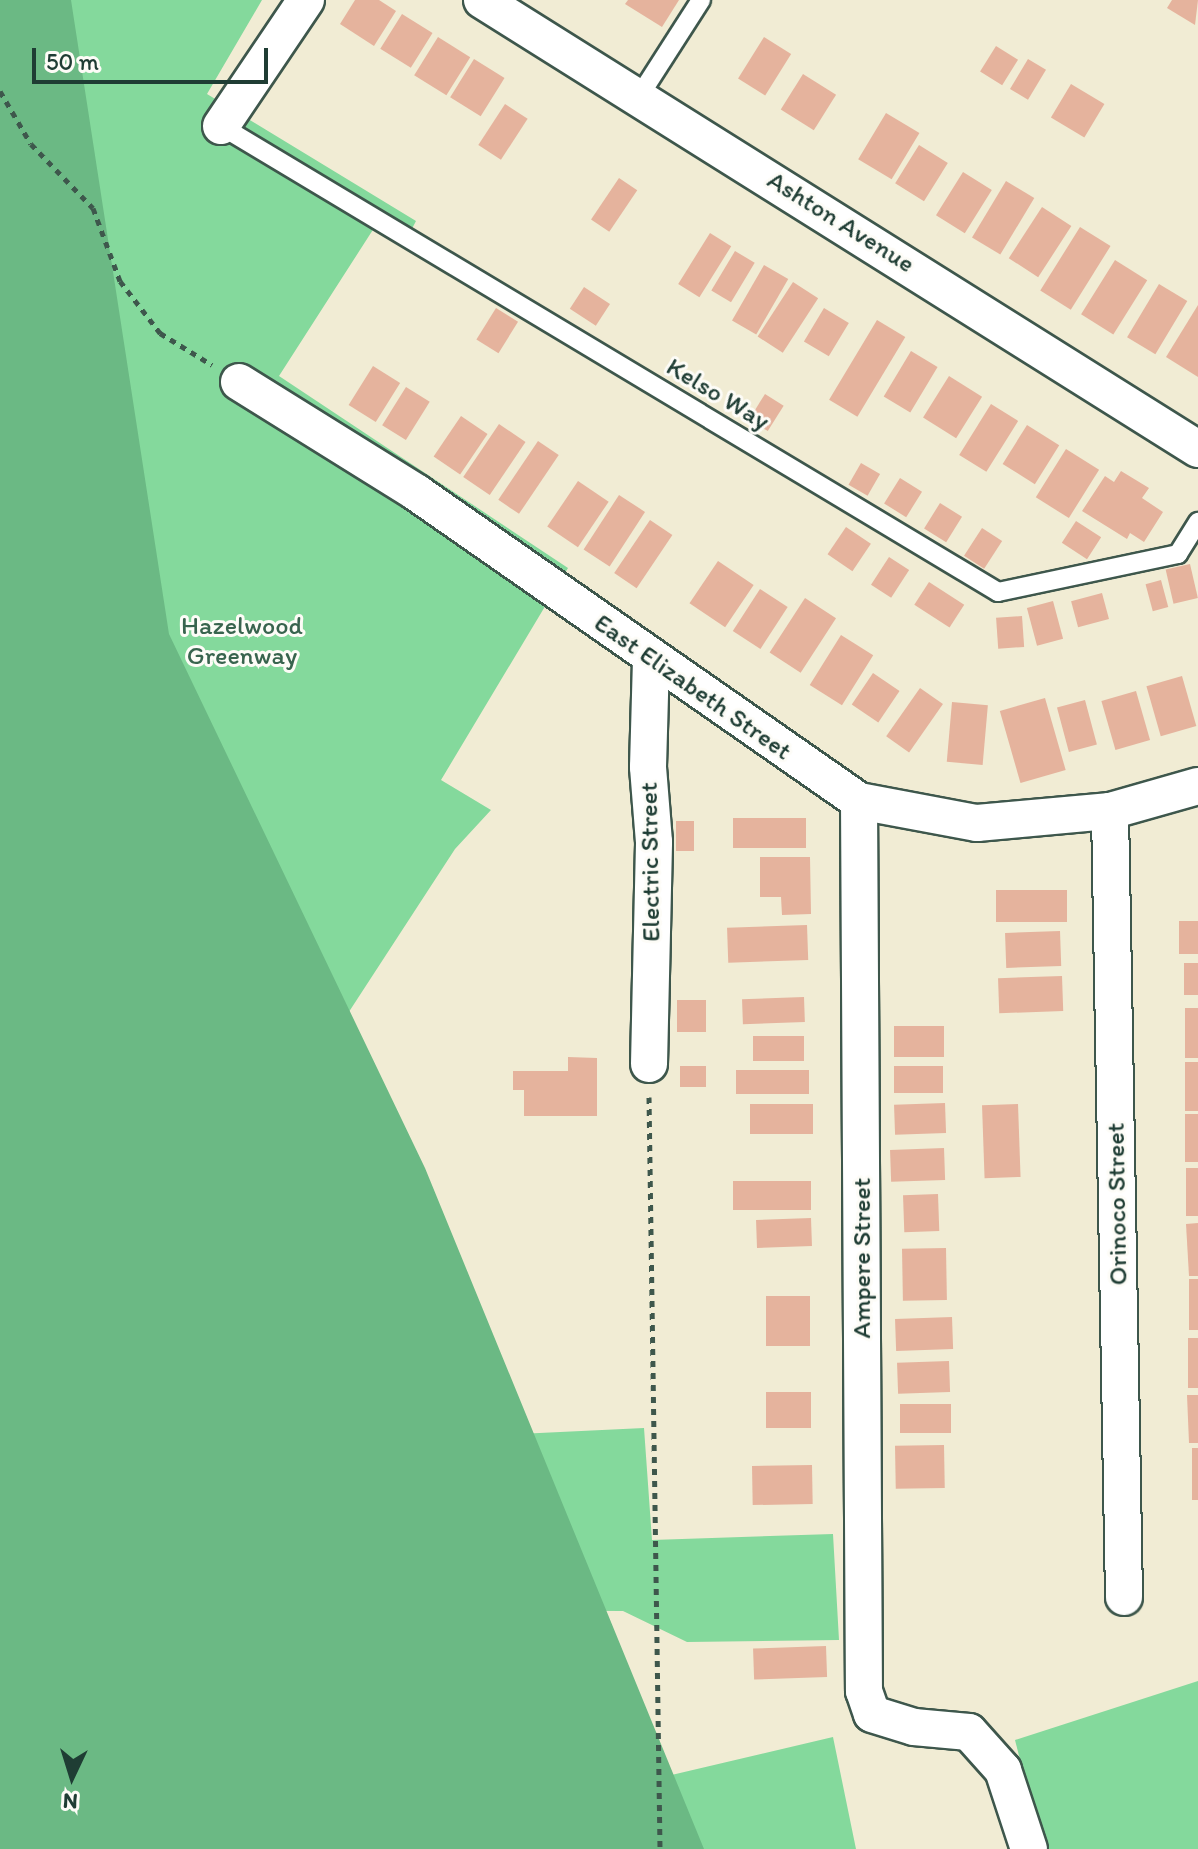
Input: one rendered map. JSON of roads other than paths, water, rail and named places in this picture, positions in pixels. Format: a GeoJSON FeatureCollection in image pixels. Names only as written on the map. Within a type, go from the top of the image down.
{"type":"FeatureCollection","features":[{"type":"Feature","properties":{"kind":"street"},"geometry":{"type":"LineString","coordinates":[[221,126],[306,0]]}},
{"type":"Feature","properties":{"kind":"street","name":"Ashton Avenue"},"geometry":{"type":"LineString","coordinates":[[482,0],[640,95],[1198,449]]}},
{"type":"Feature","properties":{"kind":"street","name":"East Elizabeth Street"},"geometry":{"type":"LineString","coordinates":[[239,382],[417,493],[651,660],[859,801],[977,823],[1110,811],[1198,786]]}},
{"type":"Feature","properties":{"kind":"street","name":"Electric Street"},"geometry":{"type":"LineString","coordinates":[[649,1064],[654,842],[648,767],[651,660]]}},
{"type":"Feature","properties":{"kind":"street","name":"Ampere Street"},"geometry":{"type":"LineString","coordinates":[[859,801],[864,1691],[872,1714],[914,1727],[969,1732],[1003,1770],[1029,1849]]}},
{"type":"Feature","properties":{"kind":"street","name":"Orinoco Street"},"geometry":{"type":"LineString","coordinates":[[1110,811],[1124,1597]]}},
{"type":"Feature","properties":{"kind":"lane"},"geometry":{"type":"LineString","coordinates":[[640,95],[701,0]]}},
{"type":"Feature","properties":{"kind":"lane","name":"Kelso Way"},"geometry":{"type":"LineString","coordinates":[[221,126],[998,592],[1178,554],[1198,522]]}},
{"type":"Feature","properties":{"kind":"park label","name":"Hazelwood Greenway"},"geometry":{"type":"Point","coordinates":[242,641]}}]}
